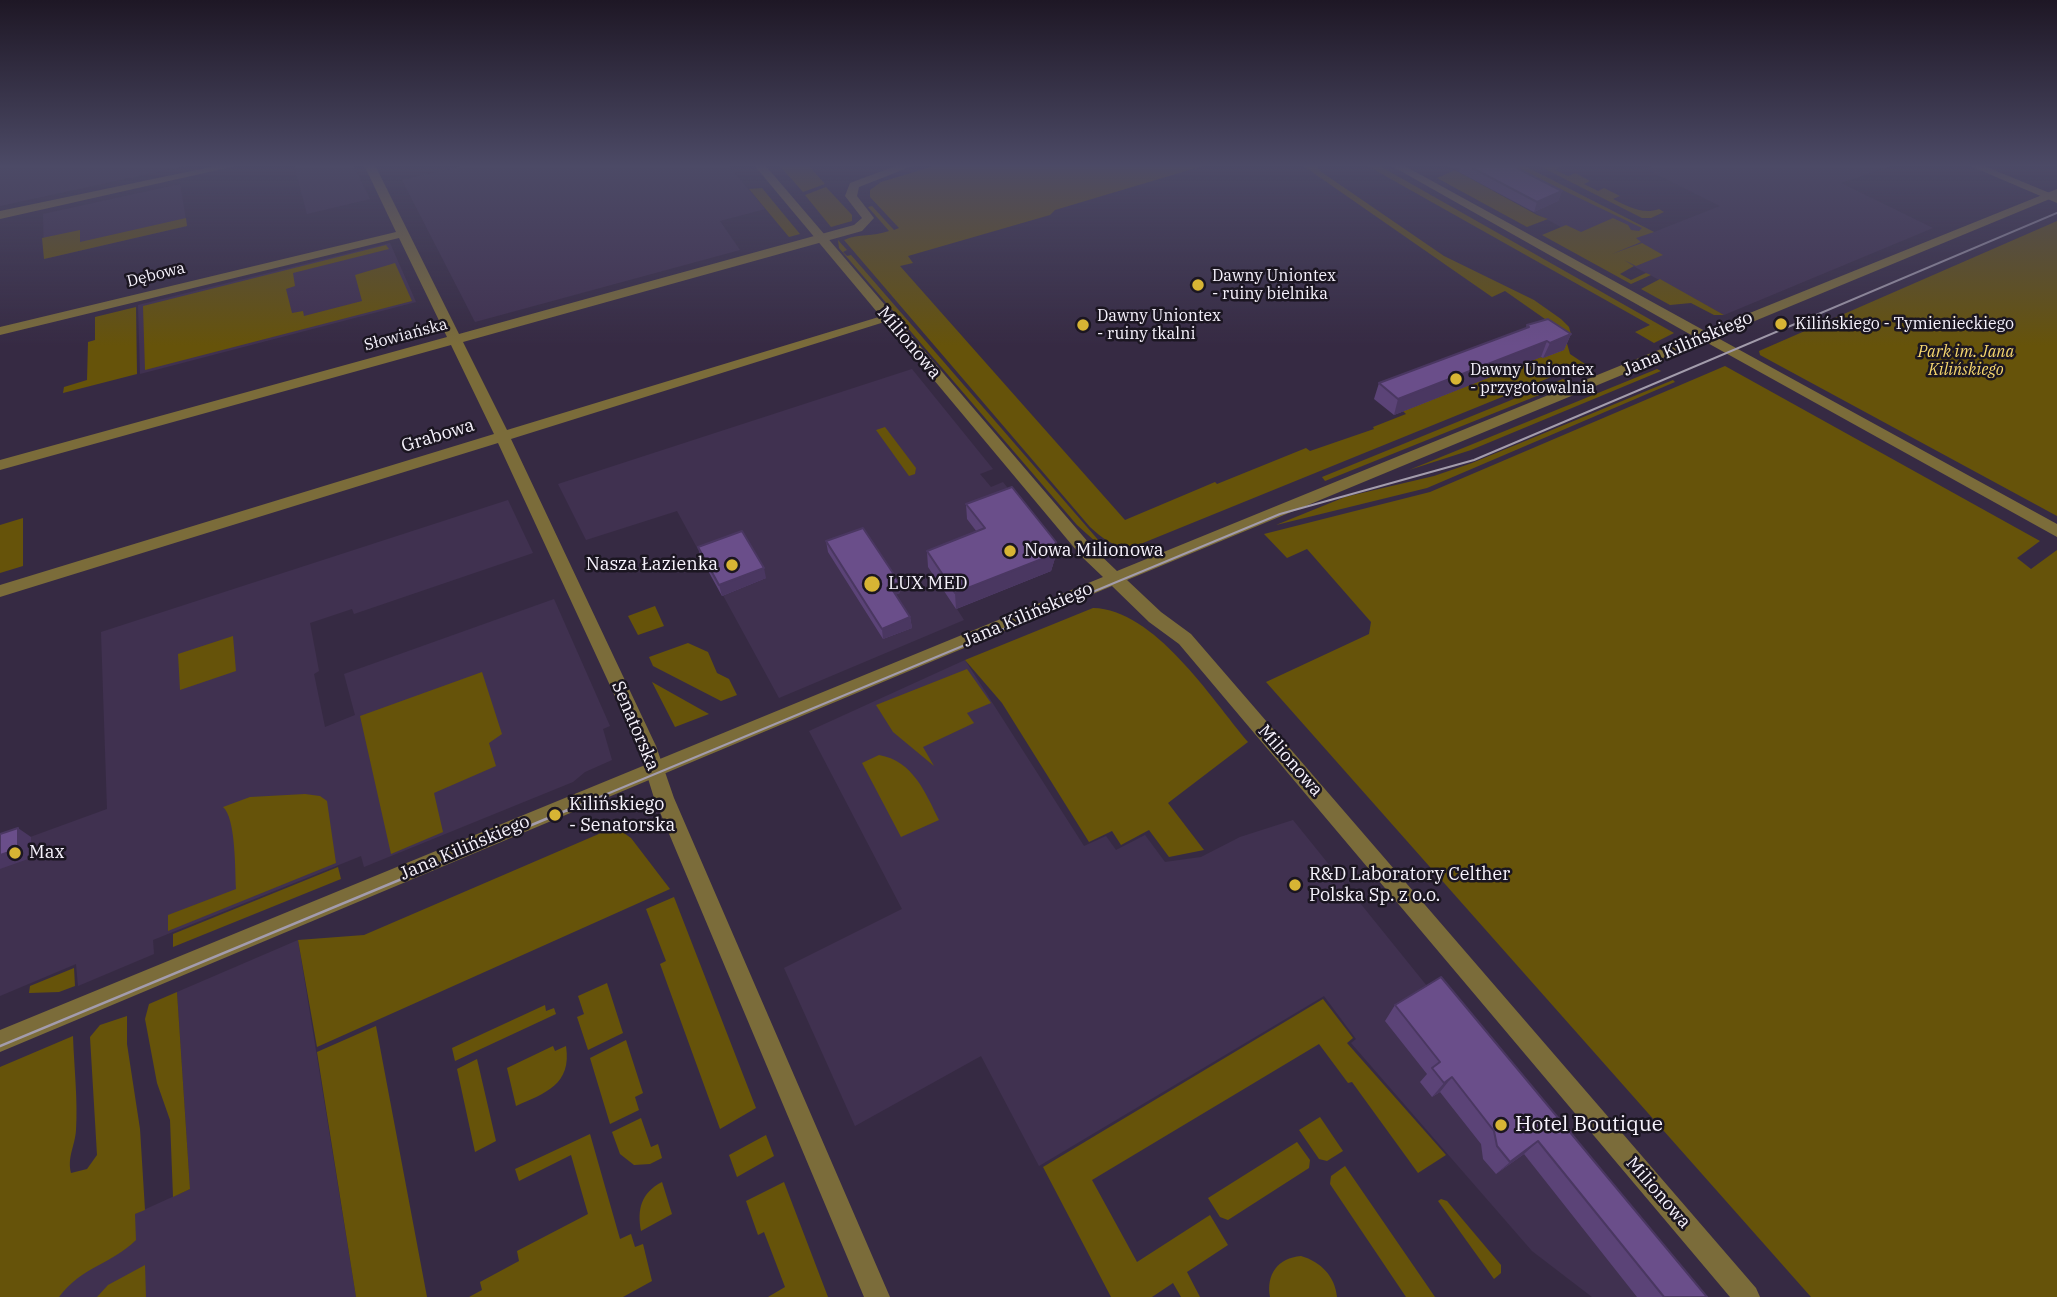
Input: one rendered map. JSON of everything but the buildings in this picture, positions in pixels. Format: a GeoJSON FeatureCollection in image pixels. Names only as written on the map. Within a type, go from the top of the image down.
{"type":"FeatureCollection","features":[{"type":"Feature","properties":{"kind":"street","name":"Senatorska"},"geometry":{"type":"LineString","coordinates":[[398,226],[503,437],[648,746],[664,798],[877,1297]]}},
{"type":"Feature","properties":{"kind":"street","name":"Milionowa"},"geometry":{"type":"LineString","coordinates":[[810,226],[1088,553],[1114,579],[1185,639],[1747,1297]]}},
{"type":"Feature","properties":{"kind":"street"},"geometry":{"type":"LineString","coordinates":[[821,239],[862,226]]}},
{"type":"Feature","properties":{"kind":"street"},"geometry":{"type":"LineString","coordinates":[[1504,226],[2057,531]]}},
{"type":"Feature","properties":{"kind":"street","name":"Jana Kilińskiego"},"geometry":{"type":"LineString","coordinates":[[0,1041],[1114,579],[1982,226]]}},
{"type":"Feature","properties":{"kind":"street","name":"Dębowa"},"geometry":{"type":"LineString","coordinates":[[0,331],[402,234]]}},
{"type":"Feature","properties":{"kind":"street","name":"Słowiańska"},"geometry":{"type":"LineString","coordinates":[[0,466],[821,239]]}},
{"type":"Feature","properties":{"kind":"street","name":"Grabowa"},"geometry":{"type":"LineString","coordinates":[[0,591],[887,319]]}},
{"type":"Feature","properties":{"kind":"shaded area"},"geometry":{"type":"Polygon","coordinates":[[[43,226],[187,226],[187,226],[44,259],[43,226]]]}},
{"type":"Feature","properties":{"kind":"shaded area"},"geometry":{"type":"Polygon","coordinates":[[[425,226],[723,226],[740,250],[475,322],[425,226]]]}},
{"type":"Feature","properties":{"kind":"shaded area"},"geometry":{"type":"Polygon","coordinates":[[[1558,226],[1641,226],[1654,232],[1670,226],[1928,226],[1933,228],[1724,315],[1558,226]]]}},
{"type":"Feature","properties":{"kind":"shaded area"},"geometry":{"type":"Polygon","coordinates":[[[390,243],[416,302],[140,374],[138,305],[390,243]]]}},
{"type":"Feature","properties":{"kind":"shaded area"},"geometry":{"type":"Polygon","coordinates":[[[912,369],[993,469],[980,474],[991,487],[1003,482],[1018,501],[1055,558],[1051,571],[957,609],[964,620],[779,698],[677,511],[586,540],[558,484],[912,369]]]}},
{"type":"Feature","properties":{"kind":"shaded area"},"geometry":{"type":"Polygon","coordinates":[[[508,500],[533,553],[354,614],[352,609],[310,623],[319,671],[314,674],[325,727],[355,715],[344,674],[554,599],[610,726],[603,729],[612,760],[585,772],[573,782],[364,867],[361,856],[153,940],[154,954],[78,986],[76,964],[0,996],[0,848],[107,809],[101,632],[508,500]]]}},
{"type":"Feature","properties":{"kind":"shaded area"},"geometry":{"type":"Polygon","coordinates":[[[965,660],[1084,846],[1106,836],[1116,850],[1145,835],[1165,862],[1201,857],[1240,837],[1293,820],[1678,1297],[1592,1297],[1532,1251],[1351,1043],[1356,1039],[1324,996],[1039,1166],[981,1056],[855,1126],[784,968],[902,909],[809,731],[965,660]]]}},
{"type":"Feature","properties":{"kind":"shaded area"},"geometry":{"type":"Polygon","coordinates":[[[298,940],[356,1297],[0,1297],[0,1275],[190,1189],[177,992],[298,940]]]}},
{"type":"Feature","properties":{"kind":"green space"},"geometry":{"type":"Polygon","coordinates":[[[153,226],[187,226],[44,259],[42,238],[80,230],[80,242],[153,226]]]}},
{"type":"Feature","properties":{"kind":"green space"},"geometry":{"type":"Polygon","coordinates":[[[779,226],[793,226],[800,234],[789,237],[779,226]]]}},
{"type":"Feature","properties":{"kind":"green space"},"geometry":{"type":"Polygon","coordinates":[[[884,226],[890,226],[894,230],[899,228],[897,226],[1014,226],[908,256],[913,263],[900,266],[1125,520],[1306,448],[1310,451],[1374,429],[1373,427],[1406,414],[1403,411],[1543,358],[1545,319],[1505,291],[1492,297],[1389,226],[1400,226],[1444,256],[1534,300],[1561,319],[1569,327],[1571,334],[1566,340],[1570,354],[1591,368],[1577,373],[1566,371],[1138,545],[1118,545],[1106,540],[1090,527],[844,240],[889,231],[884,226]]]}},
{"type":"Feature","properties":{"kind":"green space"},"geometry":{"type":"Polygon","coordinates":[[[1473,226],[1485,226],[1674,333],[1654,343],[1635,332],[1650,325],[1473,226]]]}},
{"type":"Feature","properties":{"kind":"green space"},"geometry":{"type":"Polygon","coordinates":[[[1565,226],[1581,232],[1596,226],[1628,226],[1631,230],[1639,231],[1642,228],[1637,226],[1654,232],[1636,238],[1641,242],[1612,254],[1642,243],[1663,255],[1636,266],[1624,260],[1634,266],[1620,274],[1631,280],[1646,273],[1651,275],[1631,284],[1542,235],[1565,226]]]}},
{"type":"Feature","properties":{"kind":"green space","name":"Park im. Jana Kilińskiego"},"geometry":{"type":"Polygon","coordinates":[[[2047,226],[2057,226],[2057,516],[1760,355],[1759,351],[2047,226]]]}},
{"type":"Feature","properties":{"kind":"green space"},"geometry":{"type":"Polygon","coordinates":[[[838,240],[847,250],[843,252],[847,256],[851,255],[1100,542],[1097,543],[1077,525],[839,248],[838,240]]]}},
{"type":"Feature","properties":{"kind":"green space"},"geometry":{"type":"Polygon","coordinates":[[[386,245],[389,249],[293,273],[295,286],[286,289],[292,313],[303,311],[304,316],[362,301],[355,275],[395,263],[412,301],[145,370],[143,306],[386,245]]]}},
{"type":"Feature","properties":{"kind":"green space"},"geometry":{"type":"Polygon","coordinates":[[[1660,279],[1724,315],[1714,315],[1691,303],[1670,305],[1641,289],[1660,279]]]}},
{"type":"Feature","properties":{"kind":"green space"},"geometry":{"type":"Polygon","coordinates":[[[136,307],[137,374],[63,393],[64,387],[87,380],[88,342],[95,340],[95,317],[136,307]]]}},
{"type":"Feature","properties":{"kind":"green space"},"geometry":{"type":"Polygon","coordinates":[[[1725,366],[2040,541],[2017,558],[2031,569],[2057,550],[2057,1297],[1811,1297],[1266,682],[1369,634],[1371,622],[1307,549],[1287,558],[1264,534],[1430,492],[1725,366]]]}},
{"type":"Feature","properties":{"kind":"green space"},"geometry":{"type":"Polygon","coordinates":[[[1657,369],[1661,371],[1471,450],[1409,470],[1657,369]]]}},
{"type":"Feature","properties":{"kind":"green space"},"geometry":{"type":"Polygon","coordinates":[[[1563,379],[1569,383],[1325,481],[1322,477],[1563,379]]]}},
{"type":"Feature","properties":{"kind":"green space"},"geometry":{"type":"Polygon","coordinates":[[[1673,380],[1675,382],[1427,488],[1276,525],[1345,497],[1434,476],[1472,463],[1673,380]]]}},
{"type":"Feature","properties":{"kind":"green space"},"geometry":{"type":"Polygon","coordinates":[[[885,427],[916,468],[915,474],[909,476],[876,430],[885,427]]]}},
{"type":"Feature","properties":{"kind":"green space"},"geometry":{"type":"Polygon","coordinates":[[[23,518],[23,566],[0,573],[0,525],[23,518]]]}},
{"type":"Feature","properties":{"kind":"green space"},"geometry":{"type":"Polygon","coordinates":[[[655,606],[664,626],[638,635],[628,616],[655,606]]]}},
{"type":"Feature","properties":{"kind":"green space"},"geometry":{"type":"Polygon","coordinates":[[[1093,608],[1116,612],[1138,623],[1159,639],[1180,659],[1248,742],[1168,803],[1204,850],[1169,857],[1149,830],[1121,845],[1112,831],[1089,842],[1002,703],[965,660],[1093,608]]]}},
{"type":"Feature","properties":{"kind":"green space"},"geometry":{"type":"Polygon","coordinates":[[[233,636],[236,671],[180,690],[178,654],[233,636]]]}},
{"type":"Feature","properties":{"kind":"green space"},"geometry":{"type":"Polygon","coordinates":[[[688,643],[708,652],[717,673],[729,679],[737,695],[721,701],[653,666],[649,657],[688,643]]]}},
{"type":"Feature","properties":{"kind":"green space"},"geometry":{"type":"Polygon","coordinates":[[[967,669],[991,703],[967,713],[974,723],[923,747],[934,766],[893,732],[876,705],[967,669]]]}},
{"type":"Feature","properties":{"kind":"green space"},"geometry":{"type":"Polygon","coordinates":[[[482,672],[502,734],[489,743],[496,766],[434,793],[443,832],[391,854],[360,716],[482,672]]]}},
{"type":"Feature","properties":{"kind":"green space"},"geometry":{"type":"Polygon","coordinates":[[[652,682],[709,714],[675,727],[652,682]]]}},
{"type":"Feature","properties":{"kind":"green space"},"geometry":{"type":"Polygon","coordinates":[[[879,755],[891,758],[909,771],[923,789],[939,820],[901,837],[862,763],[879,755]]]}},
{"type":"Feature","properties":{"kind":"green space"},"geometry":{"type":"Polygon","coordinates":[[[305,794],[320,796],[327,801],[336,863],[168,931],[168,915],[236,889],[233,833],[223,807],[250,797],[305,794]]]}},
{"type":"Feature","properties":{"kind":"green space"},"geometry":{"type":"Polygon","coordinates":[[[615,827],[631,838],[670,889],[317,1047],[298,940],[364,935],[615,827]]]}},
{"type":"Feature","properties":{"kind":"green space"},"geometry":{"type":"Polygon","coordinates":[[[338,867],[341,879],[173,947],[173,934],[338,867]]]}},
{"type":"Feature","properties":{"kind":"green space"},"geometry":{"type":"Polygon","coordinates":[[[674,897],[756,1108],[720,1129],[660,964],[666,961],[646,909],[674,897]]]}},
{"type":"Feature","properties":{"kind":"green space"},"geometry":{"type":"Polygon","coordinates":[[[74,968],[75,986],[59,992],[29,993],[30,986],[74,968]]]}},
{"type":"Feature","properties":{"kind":"green space"},"geometry":{"type":"Polygon","coordinates":[[[607,983],[623,1033],[588,1050],[577,1017],[584,1014],[578,996],[607,983]]]}},
{"type":"Feature","properties":{"kind":"green space"},"geometry":{"type":"Polygon","coordinates":[[[177,992],[190,1189],[173,1197],[170,1120],[157,1083],[145,1019],[149,1004],[177,992]]]}},
{"type":"Feature","properties":{"kind":"green space"},"geometry":{"type":"Polygon","coordinates":[[[1323,999],[1353,1038],[1347,1043],[1446,1155],[1418,1173],[1352,1082],[1348,1083],[1319,1044],[1092,1180],[1137,1262],[1210,1215],[1228,1245],[1187,1272],[1200,1297],[1181,1297],[1173,1283],[1152,1297],[1111,1297],[1043,1167],[1323,999]]]}},
{"type":"Feature","properties":{"kind":"green space"},"geometry":{"type":"Polygon","coordinates":[[[545,1005],[546,1011],[554,1008],[556,1014],[455,1061],[452,1048],[545,1005]]]}},
{"type":"Feature","properties":{"kind":"green space"},"geometry":{"type":"Polygon","coordinates":[[[127,1016],[127,1044],[140,1129],[145,1210],[135,1214],[136,1240],[77,1279],[59,1297],[0,1297],[0,1067],[73,1036],[76,1119],[70,1167],[71,1173],[87,1169],[97,1155],[90,1037],[100,1025],[127,1016]]]}},
{"type":"Feature","properties":{"kind":"green space"},"geometry":{"type":"Polygon","coordinates":[[[376,1026],[427,1297],[356,1297],[317,1052],[376,1026]]]}},
{"type":"Feature","properties":{"kind":"green space"},"geometry":{"type":"Polygon","coordinates":[[[626,1040],[643,1093],[635,1097],[639,1110],[610,1124],[590,1058],[626,1040]]]}},
{"type":"Feature","properties":{"kind":"green space"},"geometry":{"type":"Polygon","coordinates":[[[553,1046],[555,1051],[566,1046],[565,1070],[560,1079],[546,1092],[516,1106],[507,1068],[553,1046]]]}},
{"type":"Feature","properties":{"kind":"green space"},"geometry":{"type":"Polygon","coordinates":[[[477,1059],[496,1141],[475,1152],[457,1069],[477,1059]]]}},
{"type":"Feature","properties":{"kind":"green space"},"geometry":{"type":"Polygon","coordinates":[[[1320,1117],[1343,1151],[1327,1161],[1319,1159],[1299,1130],[1320,1117]]]}},
{"type":"Feature","properties":{"kind":"green space"},"geometry":{"type":"Polygon","coordinates":[[[641,1118],[651,1147],[658,1144],[662,1158],[650,1164],[634,1165],[620,1154],[612,1132],[641,1118]]]}},
{"type":"Feature","properties":{"kind":"green space"},"geometry":{"type":"Polygon","coordinates":[[[590,1134],[620,1239],[631,1234],[635,1247],[643,1244],[652,1281],[623,1297],[469,1297],[482,1290],[480,1282],[519,1261],[517,1251],[588,1214],[571,1155],[519,1181],[515,1169],[590,1134]]]}},
{"type":"Feature","properties":{"kind":"green space"},"geometry":{"type":"Polygon","coordinates":[[[766,1135],[774,1156],[737,1177],[729,1155],[766,1135]]]}},
{"type":"Feature","properties":{"kind":"green space"},"geometry":{"type":"Polygon","coordinates":[[[1297,1142],[1310,1160],[1309,1168],[1228,1220],[1220,1217],[1208,1198],[1297,1142]]]}},
{"type":"Feature","properties":{"kind":"green space"},"geometry":{"type":"Polygon","coordinates":[[[1345,1166],[1435,1297],[1406,1297],[1330,1184],[1331,1176],[1345,1166]]]}},
{"type":"Feature","properties":{"kind":"green space"},"geometry":{"type":"Polygon","coordinates":[[[662,1182],[672,1214],[641,1231],[642,1202],[649,1191],[662,1182]]]}},
{"type":"Feature","properties":{"kind":"green space"},"geometry":{"type":"Polygon","coordinates":[[[784,1182],[828,1297],[768,1297],[785,1287],[764,1232],[758,1235],[746,1201],[784,1182]]]}},
{"type":"Feature","properties":{"kind":"green space"},"geometry":{"type":"Polygon","coordinates":[[[1438,1201],[1447,1201],[1501,1265],[1501,1273],[1494,1279],[1438,1201]]]}},
{"type":"Feature","properties":{"kind":"green space"},"geometry":{"type":"Polygon","coordinates":[[[1301,1256],[1326,1271],[1336,1289],[1337,1297],[1270,1297],[1270,1281],[1275,1269],[1286,1260],[1301,1256]]]}},
{"type":"Feature","properties":{"kind":"green space"},"geometry":{"type":"Polygon","coordinates":[[[145,1265],[146,1297],[97,1297],[108,1285],[145,1265]]]}},
{"type":"Feature","properties":{"kind":"tram line"},"geometry":{"type":"LineString","coordinates":[[566,811],[1280,514],[1474,460],[2027,226]]}},
{"type":"Feature","properties":{"kind":"tram line"},"geometry":{"type":"LineString","coordinates":[[0,1046],[570,809]]}},
{"type":"Feature","properties":{"kind":"place","name":"Dawny Uniontex - ruiny bielnika"},"geometry":{"type":"Point","coordinates":[1198,285]}},
{"type":"Feature","properties":{"kind":"place","name":"Kilińskiego - Tymienieckiego"},"geometry":{"type":"Point","coordinates":[1781,324]}},
{"type":"Feature","properties":{"kind":"place","name":"Dawny Uniontex - ruiny tkalni"},"geometry":{"type":"Point","coordinates":[1083,325]}},
{"type":"Feature","properties":{"kind":"place","name":"Dawny Uniontex - przygotowalnia"},"geometry":{"type":"Point","coordinates":[1456,379]}},
{"type":"Feature","properties":{"kind":"place","name":"Nowa Milionowa"},"geometry":{"type":"Point","coordinates":[1010,551]}},
{"type":"Feature","properties":{"kind":"place","name":"Nasza Łazienka"},"geometry":{"type":"Point","coordinates":[732,565]}},
{"type":"Feature","properties":{"kind":"place","name":"LUX MED"},"geometry":{"type":"Point","coordinates":[872,584]}},
{"type":"Feature","properties":{"kind":"place","name":"Kilińskiego - Senatorska"},"geometry":{"type":"Point","coordinates":[555,815]}},
{"type":"Feature","properties":{"kind":"place","name":"Max"},"geometry":{"type":"Point","coordinates":[15,853]}},
{"type":"Feature","properties":{"kind":"place","name":"R&D Laboratory Celther Polska Sp. z o.o."},"geometry":{"type":"Point","coordinates":[1295,885]}},
{"type":"Feature","properties":{"kind":"place","name":"Hotel Boutique"},"geometry":{"type":"Point","coordinates":[1501,1125]}}]}
